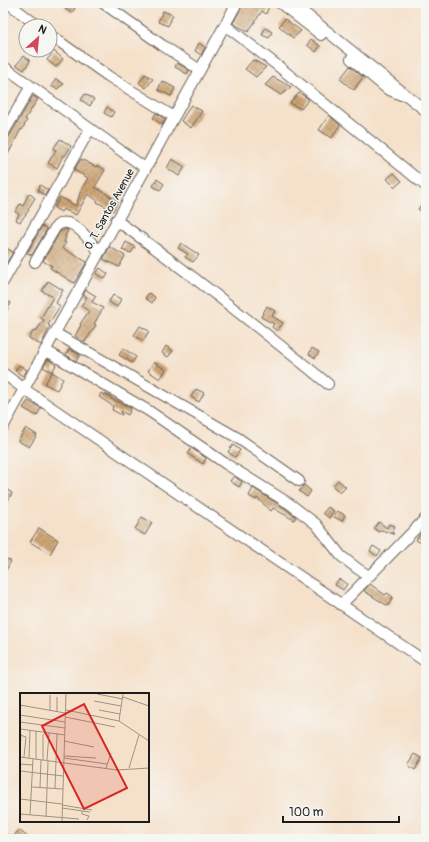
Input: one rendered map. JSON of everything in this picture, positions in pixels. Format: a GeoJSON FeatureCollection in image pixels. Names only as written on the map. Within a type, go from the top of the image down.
{"type":"FeatureCollection","features":[{"type":"Feature","properties":{"kind":"street"},"geometry":{"type":"LineString","coordinates":[[8,3],[28,18]]}},
{"type":"Feature","properties":{"kind":"street"},"geometry":{"type":"LineString","coordinates":[[103,3],[200,70]]}},
{"type":"Feature","properties":{"kind":"street","name":"O. T. Santos Avenue"},"geometry":{"type":"LineString","coordinates":[[3,427],[116,220],[238,3]]}},
{"type":"Feature","properties":{"kind":"street"},"geometry":{"type":"LineString","coordinates":[[280,3],[388,89],[399,94],[409,96]]}},
{"type":"Feature","properties":{"kind":"street"},"geometry":{"type":"LineString","coordinates":[[292,3],[426,110]]}},
{"type":"Feature","properties":{"kind":"street"},"geometry":{"type":"LineString","coordinates":[[225,25],[426,186]]}},
{"type":"Feature","properties":{"kind":"street"},"geometry":{"type":"LineString","coordinates":[[58,41],[108,76],[174,117]]}},
{"type":"Feature","properties":{"kind":"street"},"geometry":{"type":"LineString","coordinates":[[4,68],[145,168]]}},
{"type":"Feature","properties":{"kind":"street"},"geometry":{"type":"LineString","coordinates":[[3,134],[31,86]]}},
{"type":"Feature","properties":{"kind":"street"},"geometry":{"type":"LineString","coordinates":[[3,282],[90,128]]}},
{"type":"Feature","properties":{"kind":"street"},"geometry":{"type":"LineString","coordinates":[[116,220],[162,252],[328,384]]}},
{"type":"Feature","properties":{"kind":"street"},"geometry":{"type":"LineString","coordinates":[[36,262],[55,228],[58,224],[63,222],[73,225],[79,229],[99,252]]}},
{"type":"Feature","properties":{"kind":"street"},"geometry":{"type":"LineString","coordinates":[[55,333],[238,438],[300,482]]}},
{"type":"Feature","properties":{"kind":"street"},"geometry":{"type":"LineString","coordinates":[[46,350],[149,412],[226,464],[290,504],[316,524],[341,556],[369,576]]}},
{"type":"Feature","properties":{"kind":"street"},"geometry":{"type":"LineString","coordinates":[[3,373],[24,389],[426,662]]}},
{"type":"Feature","properties":{"kind":"street"},"geometry":{"type":"LineString","coordinates":[[342,605],[426,518]]}},
{"type":"Feature","properties":{"kind":"building"},"geometry":{"type":"Polygon","coordinates":[[[68,3],[76,6],[72,13],[65,9],[68,3]]]}},
{"type":"Feature","properties":{"kind":"building"},"geometry":{"type":"Polygon","coordinates":[[[244,3],[270,3],[266,14],[262,11],[248,32],[233,23],[244,3]]]}},
{"type":"Feature","properties":{"kind":"building"},"geometry":{"type":"Polygon","coordinates":[[[163,11],[173,15],[168,26],[158,22],[163,11]]]}},
{"type":"Feature","properties":{"kind":"building"},"geometry":{"type":"Polygon","coordinates":[[[285,19],[301,31],[293,38],[279,26],[285,19]]]}},
{"type":"Feature","properties":{"kind":"building"},"geometry":{"type":"Polygon","coordinates":[[[265,28],[272,32],[269,38],[262,35],[265,28]]]}},
{"type":"Feature","properties":{"kind":"building"},"geometry":{"type":"Polygon","coordinates":[[[311,39],[320,46],[316,52],[307,45],[311,39]]]}},
{"type":"Feature","properties":{"kind":"building"},"geometry":{"type":"Polygon","coordinates":[[[199,43],[205,47],[201,55],[195,51],[199,43]]]}},
{"type":"Feature","properties":{"kind":"building"},"geometry":{"type":"Polygon","coordinates":[[[58,55],[63,59],[56,67],[47,60],[49,58],[58,58],[58,55]]]}},
{"type":"Feature","properties":{"kind":"building"},"geometry":{"type":"Polygon","coordinates":[[[22,58],[26,58],[30,61],[24,70],[16,65],[22,58]]]}},
{"type":"Feature","properties":{"kind":"building"},"geometry":{"type":"Polygon","coordinates":[[[253,60],[266,67],[256,77],[245,69],[253,60]]]}},
{"type":"Feature","properties":{"kind":"building"},"geometry":{"type":"Polygon","coordinates":[[[177,63],[189,70],[187,74],[175,67],[177,63]]]}},
{"type":"Feature","properties":{"kind":"building"},"geometry":{"type":"Polygon","coordinates":[[[350,66],[363,77],[354,90],[340,79],[350,66]]]}},
{"type":"Feature","properties":{"kind":"building"},"geometry":{"type":"Polygon","coordinates":[[[145,74],[153,79],[146,88],[139,83],[145,74]]]}},
{"type":"Feature","properties":{"kind":"building"},"geometry":{"type":"Polygon","coordinates":[[[273,77],[291,87],[281,95],[265,85],[273,77]]]}},
{"type":"Feature","properties":{"kind":"building"},"geometry":{"type":"Polygon","coordinates":[[[56,79],[64,84],[57,89],[51,86],[56,79]]]}},
{"type":"Feature","properties":{"kind":"building"},"geometry":{"type":"Polygon","coordinates":[[[162,81],[175,88],[171,96],[158,90],[162,81]]]}},
{"type":"Feature","properties":{"kind":"building"},"geometry":{"type":"Polygon","coordinates":[[[299,93],[309,99],[301,109],[290,103],[299,93]]]}},
{"type":"Feature","properties":{"kind":"building"},"geometry":{"type":"Polygon","coordinates":[[[85,94],[94,99],[90,106],[81,100],[85,94]]]}},
{"type":"Feature","properties":{"kind":"building"},"geometry":{"type":"Polygon","coordinates":[[[33,96],[38,99],[25,119],[27,120],[3,164],[3,144],[9,137],[33,96]]]}},
{"type":"Feature","properties":{"kind":"building"},"geometry":{"type":"Polygon","coordinates":[[[191,105],[202,111],[191,128],[181,121],[191,105]]]}},
{"type":"Feature","properties":{"kind":"building"},"geometry":{"type":"Polygon","coordinates":[[[107,107],[114,112],[111,117],[104,113],[107,107]]]}},
{"type":"Feature","properties":{"kind":"building"},"geometry":{"type":"Polygon","coordinates":[[[156,113],[165,119],[162,125],[153,118],[156,113]]]}},
{"type":"Feature","properties":{"kind":"building"},"geometry":{"type":"Polygon","coordinates":[[[329,115],[340,125],[332,138],[319,130],[329,115]]]}},
{"type":"Feature","properties":{"kind":"building"},"geometry":{"type":"Polygon","coordinates":[[[60,139],[71,146],[65,156],[63,155],[57,168],[48,163],[56,150],[53,149],[60,139]]]}},
{"type":"Feature","properties":{"kind":"building"},"geometry":{"type":"Polygon","coordinates":[[[81,159],[96,167],[97,165],[105,170],[95,187],[118,201],[113,211],[97,202],[98,201],[88,194],[76,215],[63,209],[61,212],[54,208],[60,197],[76,206],[81,190],[88,178],[74,170],[81,159]]]}},
{"type":"Feature","properties":{"kind":"building"},"geometry":{"type":"Polygon","coordinates":[[[172,159],[185,167],[179,176],[167,168],[172,159]]]}},
{"type":"Feature","properties":{"kind":"building"},"geometry":{"type":"Polygon","coordinates":[[[394,173],[402,181],[395,187],[387,179],[394,173]]]}},
{"type":"Feature","properties":{"kind":"building"},"geometry":{"type":"Polygon","coordinates":[[[157,179],[164,184],[160,190],[153,186],[157,179]]]}},
{"type":"Feature","properties":{"kind":"building"},"geometry":{"type":"Polygon","coordinates":[[[40,185],[48,190],[45,195],[38,191],[40,185]]]}},
{"type":"Feature","properties":{"kind":"building"},"geometry":{"type":"Polygon","coordinates":[[[29,193],[35,198],[28,209],[29,210],[20,222],[16,220],[19,214],[15,212],[20,204],[23,206],[29,193]]]}},
{"type":"Feature","properties":{"kind":"building"},"geometry":{"type":"Polygon","coordinates":[[[426,199],[426,215],[418,209],[426,199]]]}},
{"type":"Feature","properties":{"kind":"building"},"geometry":{"type":"Polygon","coordinates":[[[42,226],[47,229],[32,255],[27,253],[42,226]]]}},
{"type":"Feature","properties":{"kind":"building"},"geometry":{"type":"Polygon","coordinates":[[[66,229],[68,230],[64,242],[66,243],[62,248],[87,262],[74,283],[50,268],[52,266],[43,261],[60,232],[66,229]]]}},
{"type":"Feature","properties":{"kind":"building"},"geometry":{"type":"Polygon","coordinates":[[[126,242],[135,247],[131,253],[122,250],[126,242]]]}},
{"type":"Feature","properties":{"kind":"building"},"geometry":{"type":"Polygon","coordinates":[[[181,243],[199,255],[193,262],[185,257],[188,254],[178,248],[181,243]]]}},
{"type":"Feature","properties":{"kind":"building"},"geometry":{"type":"Polygon","coordinates":[[[3,246],[13,252],[3,269],[3,246]]]}},
{"type":"Feature","properties":{"kind":"building"},"geometry":{"type":"Polygon","coordinates":[[[110,247],[125,256],[119,267],[103,259],[110,247]]]}},
{"type":"Feature","properties":{"kind":"building"},"geometry":{"type":"Polygon","coordinates":[[[100,268],[108,274],[105,279],[96,274],[100,268]]]}},
{"type":"Feature","properties":{"kind":"building"},"geometry":{"type":"Polygon","coordinates":[[[48,281],[63,290],[56,303],[60,306],[48,325],[50,326],[41,345],[29,338],[34,330],[36,331],[44,320],[41,318],[53,297],[42,291],[48,281]]]}},
{"type":"Feature","properties":{"kind":"building"},"geometry":{"type":"Polygon","coordinates":[[[86,290],[96,296],[92,302],[103,308],[94,324],[96,325],[85,342],[75,336],[81,325],[80,324],[89,311],[81,306],[87,297],[83,295],[86,290]]]}},
{"type":"Feature","properties":{"kind":"building"},"geometry":{"type":"Polygon","coordinates":[[[149,293],[155,297],[152,303],[145,298],[149,293]]]}},
{"type":"Feature","properties":{"kind":"building"},"geometry":{"type":"Polygon","coordinates":[[[113,295],[121,299],[117,307],[109,302],[113,295]]]}},
{"type":"Feature","properties":{"kind":"building"},"geometry":{"type":"Polygon","coordinates":[[[3,299],[11,303],[3,317],[3,299]]]}},
{"type":"Feature","properties":{"kind":"building"},"geometry":{"type":"Polygon","coordinates":[[[267,306],[275,311],[272,316],[283,323],[277,331],[272,327],[274,324],[261,317],[267,306]]]}},
{"type":"Feature","properties":{"kind":"building"},"geometry":{"type":"Polygon","coordinates":[[[140,326],[149,331],[143,341],[134,335],[140,326]]]}},
{"type":"Feature","properties":{"kind":"building"},"geometry":{"type":"Polygon","coordinates":[[[166,346],[173,351],[168,357],[162,353],[166,346]]]}},
{"type":"Feature","properties":{"kind":"building"},"geometry":{"type":"Polygon","coordinates":[[[123,348],[136,357],[132,363],[119,355],[123,348]]]}},
{"type":"Feature","properties":{"kind":"building"},"geometry":{"type":"Polygon","coordinates":[[[312,348],[319,352],[315,358],[309,354],[312,348]]]}},
{"type":"Feature","properties":{"kind":"building"},"geometry":{"type":"Polygon","coordinates":[[[69,349],[80,355],[76,361],[66,355],[69,349]]]}},
{"type":"Feature","properties":{"kind":"building"},"geometry":{"type":"Polygon","coordinates":[[[48,359],[56,365],[52,372],[43,367],[48,359]]]}},
{"type":"Feature","properties":{"kind":"building"},"geometry":{"type":"Polygon","coordinates":[[[154,362],[166,370],[160,379],[148,371],[154,362]]]}},
{"type":"Feature","properties":{"kind":"building"},"geometry":{"type":"Polygon","coordinates":[[[19,365],[27,370],[23,376],[15,371],[19,365]]]}},
{"type":"Feature","properties":{"kind":"building"},"geometry":{"type":"Polygon","coordinates":[[[52,372],[63,379],[57,390],[45,384],[52,372]]]}},
{"type":"Feature","properties":{"kind":"building"},"geometry":{"type":"Polygon","coordinates":[[[196,389],[204,393],[199,402],[191,397],[196,389]]]}},
{"type":"Feature","properties":{"kind":"building"},"geometry":{"type":"Polygon","coordinates":[[[101,393],[131,408],[128,415],[121,411],[122,415],[112,410],[113,406],[99,397],[101,393]]]}},
{"type":"Feature","properties":{"kind":"building"},"geometry":{"type":"Polygon","coordinates":[[[28,401],[41,408],[37,416],[23,408],[28,401]]]}},
{"type":"Feature","properties":{"kind":"building"},"geometry":{"type":"Polygon","coordinates":[[[26,428],[37,435],[29,447],[18,441],[26,428]]]}},
{"type":"Feature","properties":{"kind":"building"},"geometry":{"type":"Polygon","coordinates":[[[233,445],[240,450],[235,457],[228,452],[233,445]]]}},
{"type":"Feature","properties":{"kind":"building"},"geometry":{"type":"Polygon","coordinates":[[[191,448],[206,458],[203,464],[188,454],[191,448]]]}},
{"type":"Feature","properties":{"kind":"building"},"geometry":{"type":"Polygon","coordinates":[[[234,476],[242,482],[239,487],[230,481],[234,476]]]}},
{"type":"Feature","properties":{"kind":"building"},"geometry":{"type":"Polygon","coordinates":[[[338,480],[346,487],[340,493],[333,486],[338,480]]]}},
{"type":"Feature","properties":{"kind":"building"},"geometry":{"type":"Polygon","coordinates":[[[304,485],[311,491],[307,497],[299,491],[304,485]]]}},
{"type":"Feature","properties":{"kind":"building"},"geometry":{"type":"Polygon","coordinates":[[[3,487],[12,493],[3,509],[3,487]]]}},
{"type":"Feature","properties":{"kind":"building"},"geometry":{"type":"Polygon","coordinates":[[[253,488],[286,509],[296,517],[294,520],[273,508],[271,511],[257,498],[256,500],[249,496],[253,488]]]}},
{"type":"Feature","properties":{"kind":"building"},"geometry":{"type":"Polygon","coordinates":[[[328,507],[334,511],[329,518],[323,513],[328,507]]]}},
{"type":"Feature","properties":{"kind":"building"},"geometry":{"type":"Polygon","coordinates":[[[337,511],[345,515],[342,521],[334,517],[337,511]]]}},
{"type":"Feature","properties":{"kind":"building"},"geometry":{"type":"Polygon","coordinates":[[[142,517],[152,523],[145,535],[135,529],[142,517]]]}},
{"type":"Feature","properties":{"kind":"building"},"geometry":{"type":"Polygon","coordinates":[[[379,522],[387,528],[389,524],[395,526],[392,533],[394,534],[381,530],[379,532],[374,528],[379,522]]]}},
{"type":"Feature","properties":{"kind":"building"},"geometry":{"type":"Polygon","coordinates":[[[39,528],[58,540],[50,554],[30,542],[39,528]]]}},
{"type":"Feature","properties":{"kind":"building"},"geometry":{"type":"Polygon","coordinates":[[[421,533],[426,536],[426,546],[416,540],[421,533]]]}},
{"type":"Feature","properties":{"kind":"building"},"geometry":{"type":"Polygon","coordinates":[[[373,546],[381,551],[377,556],[370,551],[373,546]]]}},
{"type":"Feature","properties":{"kind":"building"},"geometry":{"type":"Polygon","coordinates":[[[3,557],[11,561],[3,576],[3,557]]]}},
{"type":"Feature","properties":{"kind":"building"},"geometry":{"type":"Polygon","coordinates":[[[339,579],[347,584],[343,590],[335,585],[339,579]]]}},
{"type":"Feature","properties":{"kind":"building"},"geometry":{"type":"Polygon","coordinates":[[[370,584],[385,595],[387,593],[393,597],[388,606],[364,591],[370,584]]]}},
{"type":"Feature","properties":{"kind":"building"},"geometry":{"type":"Polygon","coordinates":[[[415,754],[422,758],[415,770],[408,765],[415,754]]]}},
{"type":"Feature","properties":{"kind":"building"},"geometry":{"type":"Polygon","coordinates":[[[19,830],[30,839],[19,839],[14,836],[19,830]]]}}]}
